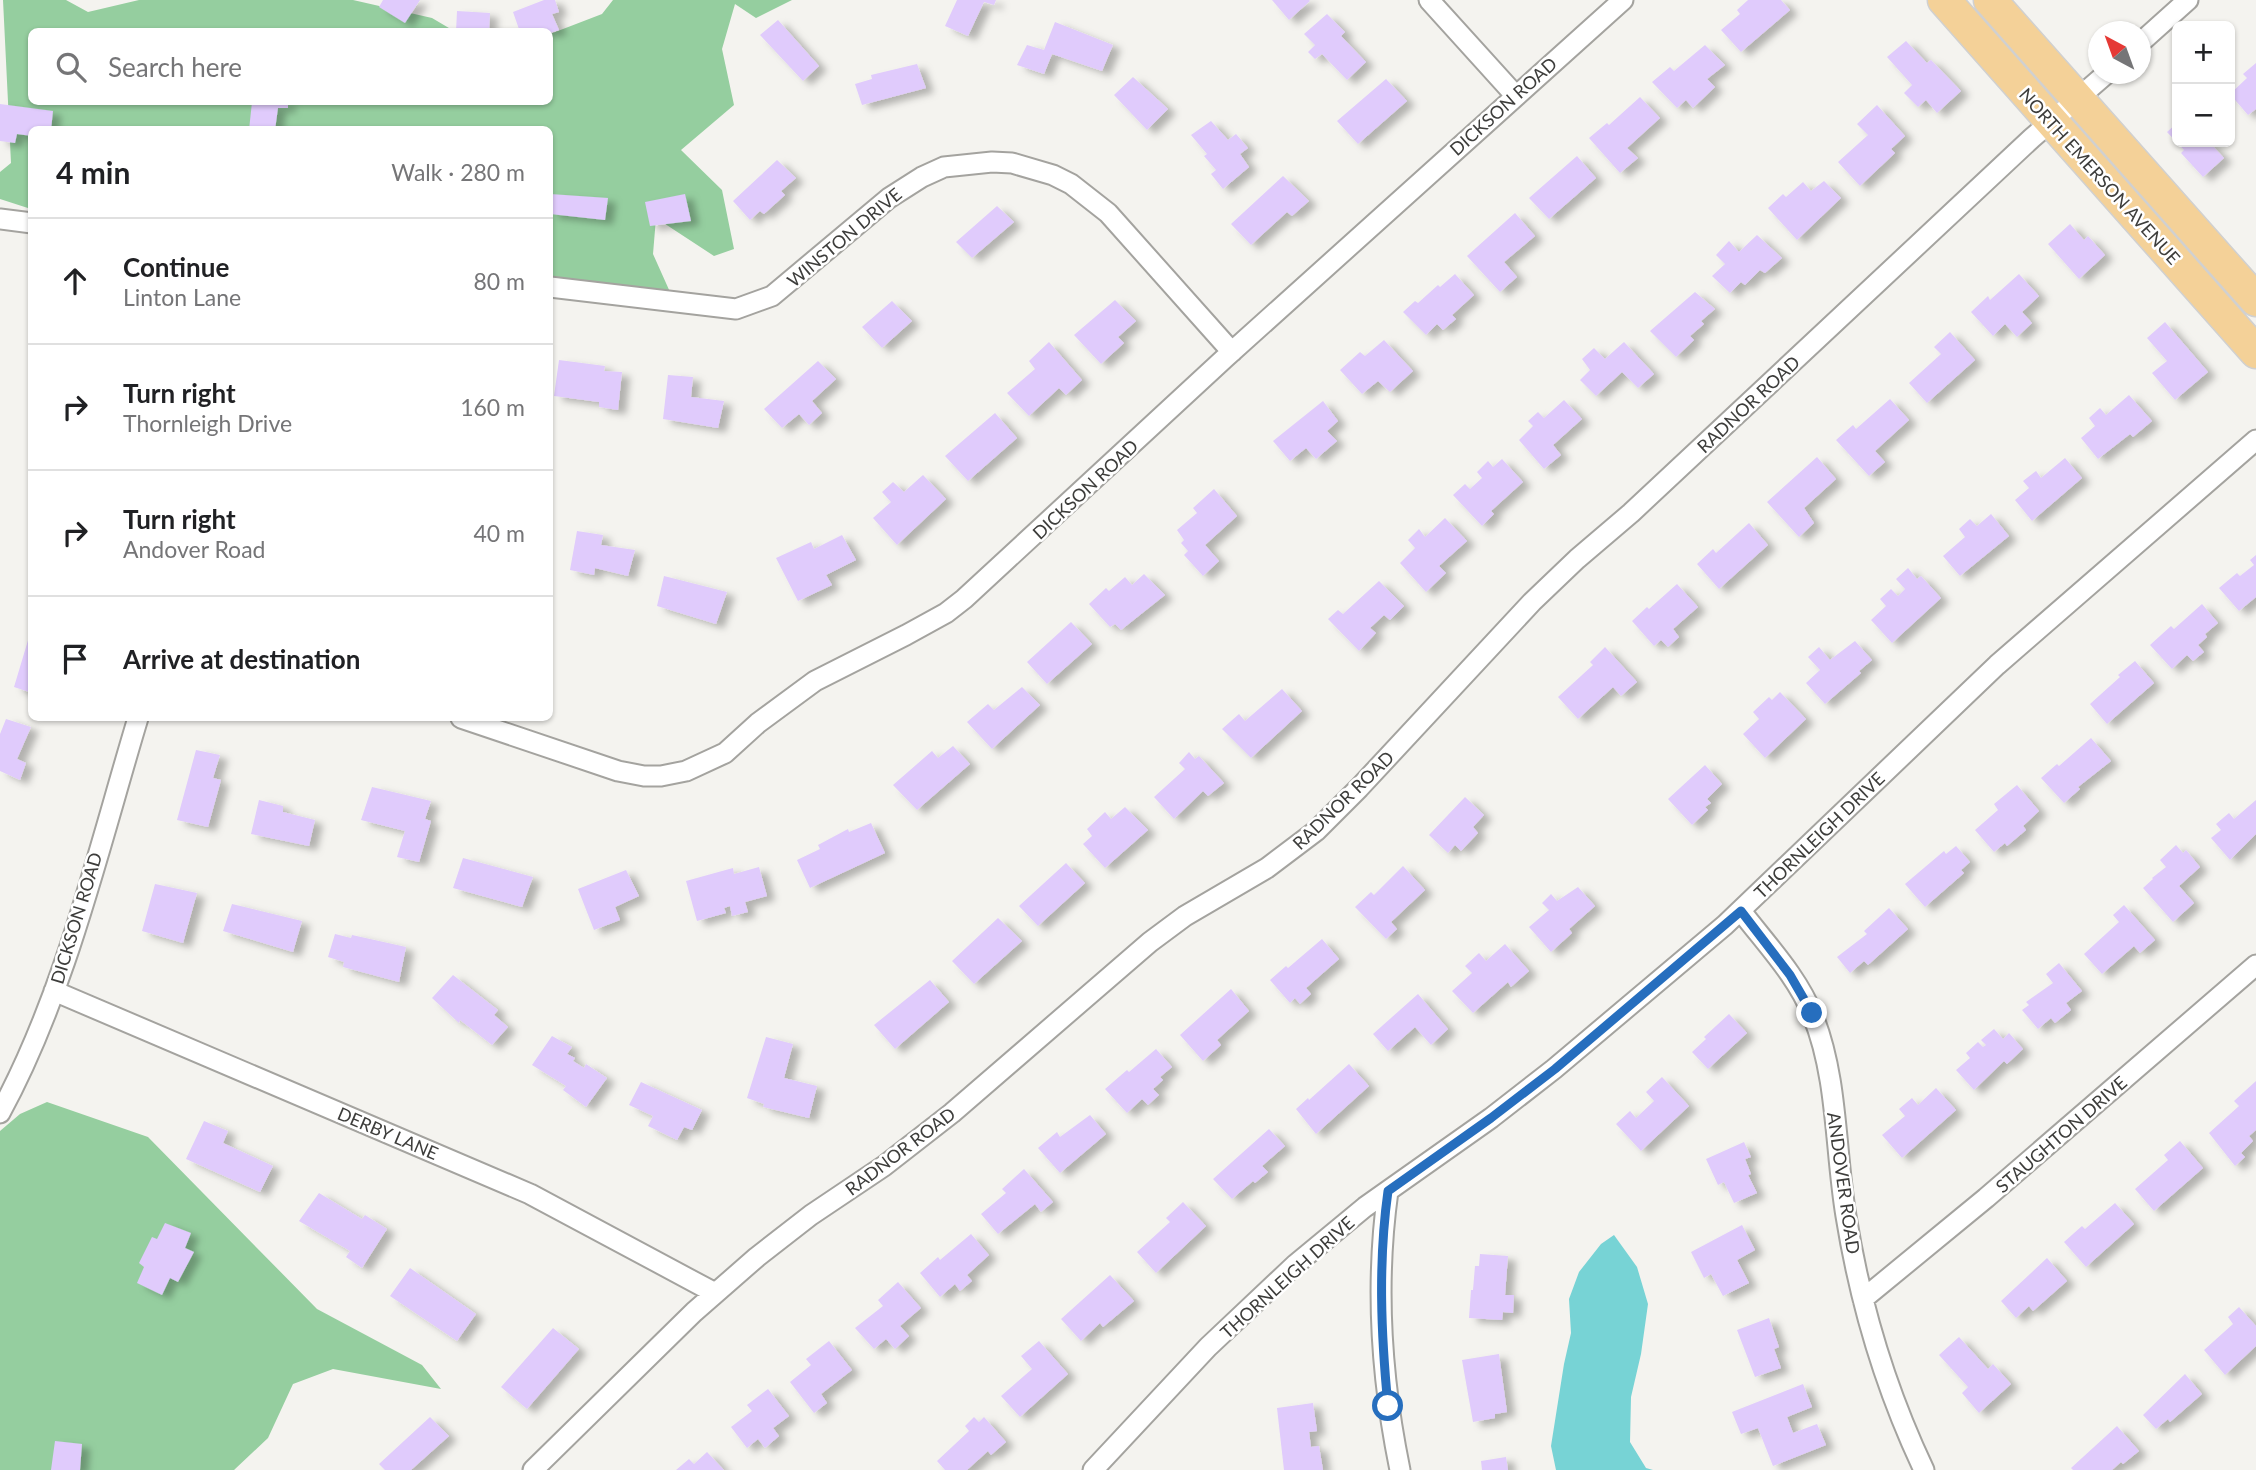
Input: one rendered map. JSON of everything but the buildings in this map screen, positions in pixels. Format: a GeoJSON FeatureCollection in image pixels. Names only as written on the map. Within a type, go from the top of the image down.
{"type":"FeatureCollection","features":[{"type":"Feature","properties":{"kind":"main road","name":"NORTH EMERSON AVENUE"},"geometry":{"type":"LineString","coordinates":[[1944,0],[2256,352]]}},
{"type":"Feature","properties":{"kind":"main road","name":"NORTH EMERSON AVENUE"},"geometry":{"type":"LineString","coordinates":[[1990,0],[2256,300]]}},
{"type":"Feature","properties":{"kind":"street"},"geometry":{"type":"LineString","coordinates":[[1429,0],[1515,95]]}},
{"type":"Feature","properties":{"kind":"street","name":"DICKSON ROAD"},"geometry":{"type":"LineString","coordinates":[[470,721],[635,775],[661,776],[686,771],[725,752],[786,701],[815,681],[906,635],[964,599],[1232,352],[1623,0]]}},
{"type":"Feature","properties":{"kind":"street"},"geometry":{"type":"LineString","coordinates":[[2151,33],[2188,0]]}},
{"type":"Feature","properties":{"kind":"street","name":"RADNOR ROAD"},"geometry":{"type":"LineString","coordinates":[[533,1470],[715,1293],[811,1214],[876,1171],[952,1113],[1150,942],[1185,916],[1267,868],[1316,831],[1532,602],[2094,84]]}},
{"type":"Feature","properties":{"kind":"street","name":"WINSTON DRIVE"},"geometry":{"type":"LineString","coordinates":[[553,287],[736,309],[759,302],[779,291],[889,198],[922,177],[944,167],[992,162],[1012,163],[1053,175],[1070,184],[1108,214],[1232,352]]}},
{"type":"Feature","properties":{"kind":"street"},"geometry":{"type":"LineString","coordinates":[[0,219],[28,222]]}},
{"type":"Feature","properties":{"kind":"street","name":"THORNLEIGH DRIVE"},"geometry":{"type":"LineString","coordinates":[[1093,1470],[1245,1311],[1336,1229],[1555,1069],[1741,911],[1997,665],[2256,440]]}},
{"type":"Feature","properties":{"kind":"street","name":"DICKSON ROAD"},"geometry":{"type":"LineString","coordinates":[[0,1113],[54,991],[137,721]]}},
{"type":"Feature","properties":{"kind":"street","name":"ANDOVER ROAD"},"geometry":{"type":"LineString","coordinates":[[1741,911],[1799,988],[1812,1013],[1824,1047],[1846,1215],[1863,1299],[1897,1406],[1924,1470]]}},
{"type":"Feature","properties":{"kind":"street","name":"STAUGHTON DRIVE"},"geometry":{"type":"LineString","coordinates":[[1863,1299],[1986,1198],[2256,965]]}},
{"type":"Feature","properties":{"kind":"street","name":"DERBY LANE"},"geometry":{"type":"LineString","coordinates":[[54,991],[530,1194],[715,1293]]}},
{"type":"Feature","properties":{"kind":"street"},"geometry":{"type":"LineString","coordinates":[[1388,1191],[1382,1251],[1381,1328],[1388,1406],[1400,1470]]}},
{"type":"Feature","properties":{"kind":"green space"},"geometry":{"type":"Polygon","coordinates":[[[3,0],[66,0],[88,12],[139,0],[353,0],[432,18],[449,28],[28,28],[28,105],[553,105],[553,33],[602,14],[613,0],[792,0],[756,18],[735,4],[722,49],[734,105],[681,150],[722,190],[734,249],[714,256],[656,218],[653,254],[670,292],[553,277],[553,126],[28,126],[28,208],[0,199],[0,172],[11,163],[3,0]]]}},
{"type":"Feature","properties":{"kind":"green space"},"geometry":{"type":"Polygon","coordinates":[[[47,1102],[148,1137],[317,1309],[422,1365],[441,1389],[333,1369],[293,1384],[268,1438],[234,1470],[0,1470],[0,1131],[20,1114],[47,1102]]]}},
{"type":"Feature","properties":{"kind":"water"},"geometry":{"type":"Polygon","coordinates":[[[1614,1235],[1637,1267],[1648,1304],[1641,1354],[1631,1397],[1630,1442],[1646,1468],[1653,1470],[1556,1470],[1551,1446],[1571,1333],[1569,1299],[1579,1272],[1601,1244],[1614,1235]]]}},
{"type":"Feature","properties":{"kind":"route"},"geometry":{"type":"LineString","coordinates":[[1388,1406],[1381,1328],[1381,1268],[1388,1191],[1555,1069],[1741,911],[1790,975],[1812,1013]]}}]}
